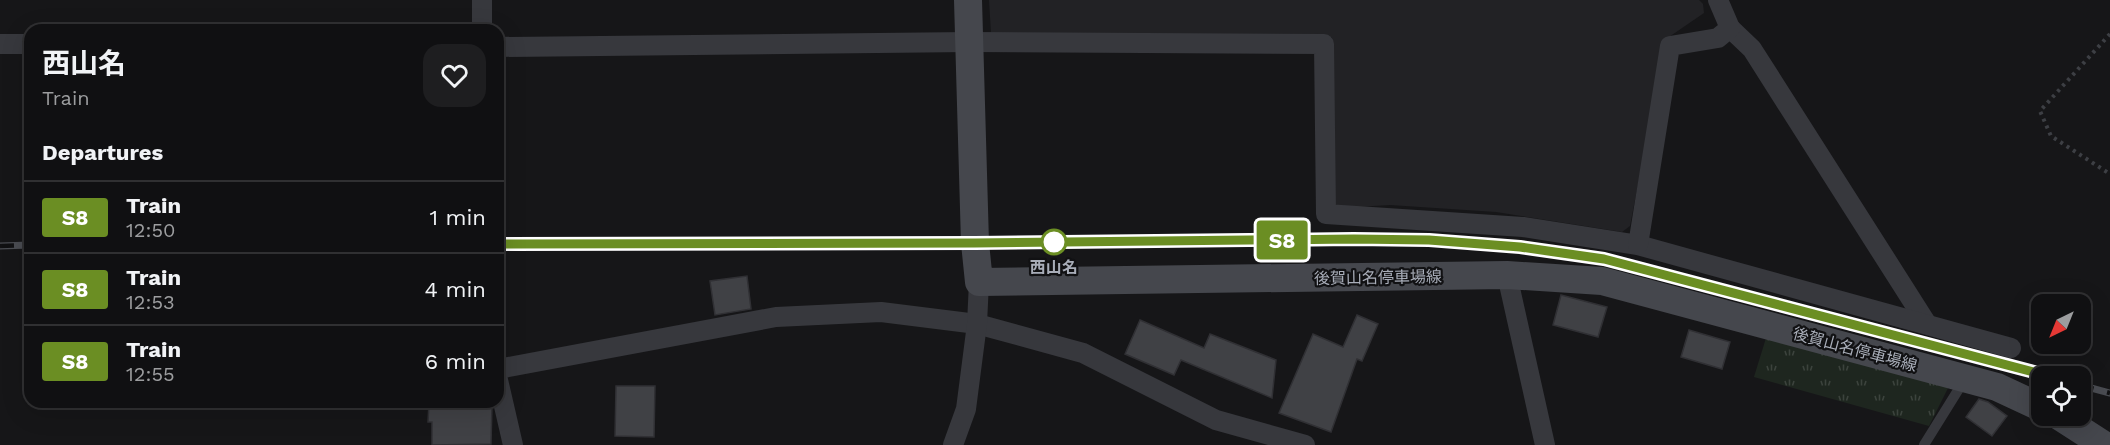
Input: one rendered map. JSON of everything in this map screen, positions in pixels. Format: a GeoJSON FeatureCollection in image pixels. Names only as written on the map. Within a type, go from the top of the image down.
{"type":"FeatureCollection","features":[{"type":"Feature","properties":{"kind":"main road"},"geometry":{"type":"LineString","coordinates":[[968,0],[975,243],[979,282]]}},
{"type":"Feature","properties":{"kind":"main road","name":"後賀山名停車場線"},"geometry":{"type":"LineString","coordinates":[[979,282],[1507,275],[1602,281],[1997,387],[2031,403]]}},
{"type":"Feature","properties":{"kind":"main road"},"geometry":{"type":"LineString","coordinates":[[2075,426],[2104,445]]}},
{"type":"Feature","properties":{"kind":"street"},"geometry":{"type":"LineString","coordinates":[[482,0],[482,24]]}},
{"type":"Feature","properties":{"kind":"street"},"geometry":{"type":"LineString","coordinates":[[1718,0],[1730,28],[1752,49],[1927,324]]}},
{"type":"Feature","properties":{"kind":"street"},"geometry":{"type":"LineString","coordinates":[[1638,245],[1670,46],[1718,38],[1730,28]]}},
{"type":"Feature","properties":{"kind":"street"},"geometry":{"type":"LineString","coordinates":[[504,47],[969,42],[1324,44],[1326,214],[1523,227],[1638,245],[2011,348]]}},
{"type":"Feature","properties":{"kind":"street"},"geometry":{"type":"LineString","coordinates":[[0,44],[24,44]]}},
{"type":"Feature","properties":{"kind":"street"},"geometry":{"type":"LineString","coordinates":[[1507,275],[1545,445]]}},
{"type":"Feature","properties":{"kind":"street"},"geometry":{"type":"LineString","coordinates":[[953,445],[966,409],[977,324],[979,282]]}},
{"type":"Feature","properties":{"kind":"street"},"geometry":{"type":"LineString","coordinates":[[504,368],[776,317],[881,312],[977,324],[1083,353],[1216,420],[1305,445]]}},
{"type":"Feature","properties":{"kind":"street"},"geometry":{"type":"LineString","coordinates":[[504,406],[513,445]]}},
{"type":"Feature","properties":{"kind":"lane"},"geometry":{"type":"LineString","coordinates":[[1924,445],[1965,378]]}},
{"type":"Feature","properties":{"kind":"path"},"geometry":{"type":"LineString","coordinates":[[2110,34],[2040,111],[2050,136],[2110,174]]}},
{"type":"Feature","properties":{"kind":"shaded area"},"geometry":{"type":"Polygon","coordinates":[[[989,0],[1699,0],[1703,4],[1704,13],[1666,39],[1630,226],[1622,232],[1496,212],[1390,205],[1340,208],[1333,202],[1332,37],[991,33],[989,0]]]}},
{"type":"Feature","properties":{"kind":"green space"},"geometry":{"type":"Polygon","coordinates":[[[1767,335],[1950,384],[1929,426],[1754,377],[1767,335]]]}},
{"type":"Feature","properties":{"kind":"building"},"geometry":{"type":"Polygon","coordinates":[[[747,276],[751,309],[715,315],[710,281],[747,276]]]}},
{"type":"Feature","properties":{"kind":"building"},"geometry":{"type":"Polygon","coordinates":[[[1561,295],[1607,307],[1598,337],[1553,325],[1561,295]]]}},
{"type":"Feature","properties":{"kind":"building"},"geometry":{"type":"Polygon","coordinates":[[[1357,315],[1378,324],[1362,361],[1357,359],[1331,432],[1279,413],[1313,334],[1343,347],[1357,315]]]}},
{"type":"Feature","properties":{"kind":"building"},"geometry":{"type":"Polygon","coordinates":[[[1140,320],[1204,348],[1210,334],[1276,360],[1272,398],[1181,360],[1174,375],[1125,354],[1140,320]]]}},
{"type":"Feature","properties":{"kind":"building"},"geometry":{"type":"Polygon","coordinates":[[[1689,330],[1730,342],[1722,369],[1681,357],[1689,330]]]}},
{"type":"Feature","properties":{"kind":"building"},"geometry":{"type":"Polygon","coordinates":[[[616,386],[655,386],[654,437],[615,436],[616,386]]]}},
{"type":"Feature","properties":{"kind":"building"},"geometry":{"type":"Polygon","coordinates":[[[1979,399],[1988,402],[2007,416],[1992,436],[1966,417],[1979,399]]]}},
{"type":"Feature","properties":{"kind":"building"},"geometry":{"type":"Polygon","coordinates":[[[429,408],[492,408],[491,444],[432,445],[432,422],[428,422],[429,408]]]}},
{"type":"Feature","properties":{"kind":"railway"},"geometry":{"type":"LineString","coordinates":[[504,244],[1354,239],[1429,240],[1520,247],[1604,259],[2031,371]]}},
{"type":"Feature","properties":{"kind":"railway"},"geometry":{"type":"LineString","coordinates":[[0,246],[24,245]]}},
{"type":"Feature","properties":{"kind":"railway"},"geometry":{"type":"LineString","coordinates":[[2091,388],[2110,393]]}},
{"type":"Feature","properties":{"kind":"train","name":"S8"},"geometry":{"type":"LineString","coordinates":[[504,244],[1354,239],[1429,240],[1520,247],[1604,259],[2031,371]]}},
{"type":"Feature","properties":{"kind":"place","name":"西山名"},"geometry":{"type":"Point","coordinates":[1054,242]}}]}
